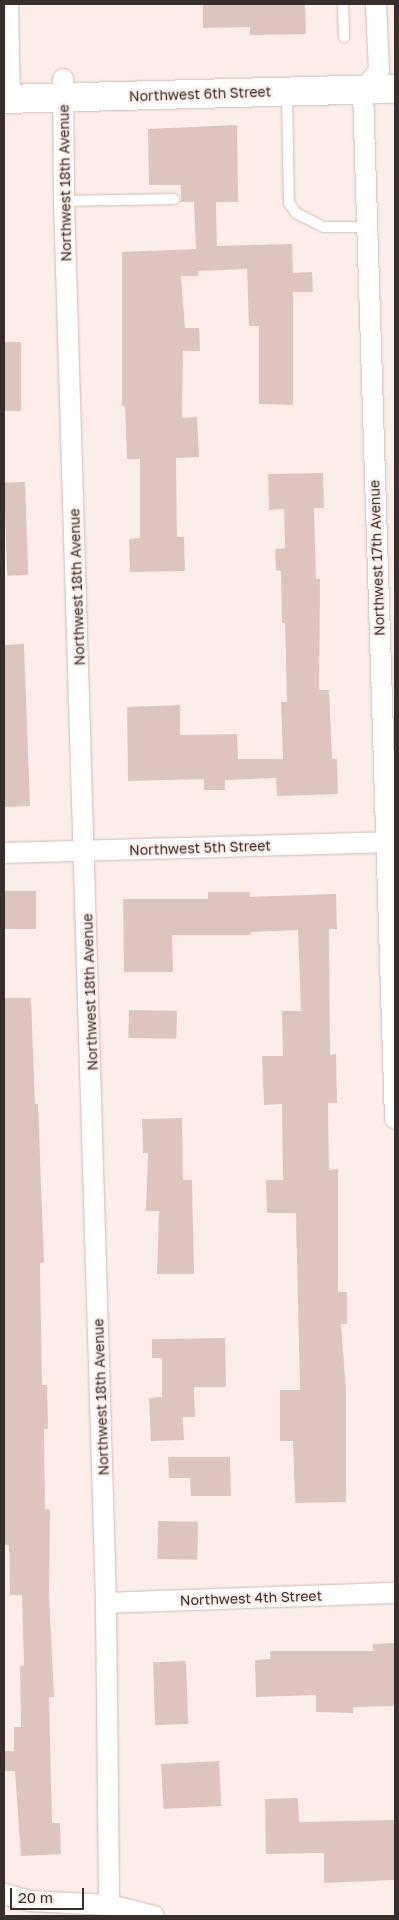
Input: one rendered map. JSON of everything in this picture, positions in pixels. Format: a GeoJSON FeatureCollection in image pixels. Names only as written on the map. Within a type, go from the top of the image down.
{"type":"FeatureCollection","features":[{"type":"Feature","properties":{"kind":"street"},"geometry":{"type":"LineString","coordinates":[[7,90],[8,4]]}},
{"type":"Feature","properties":{"kind":"street","name":"Northwest 17th Avenue"},"geometry":{"type":"LineString","coordinates":[[376,4],[383,80],[367,227],[390,842],[395,1119]]}},
{"type":"Feature","properties":{"kind":"street","name":"Northwest 6th Street"},"geometry":{"type":"LineString","coordinates":[[63,89],[286,92],[383,80]]}},
{"type":"Feature","properties":{"kind":"street","name":"Northwest 6th Street"},"geometry":{"type":"LineString","coordinates":[[7,90],[383,80]]}},
{"type":"Feature","properties":{"kind":"street","name":"Northwest 18th Avenue"},"geometry":{"type":"LineString","coordinates":[[63,89],[64,201],[86,851],[106,1603],[109,1905]]}},
{"type":"Feature","properties":{"kind":"street","name":"Northwest 5th Street"},"geometry":{"type":"LineString","coordinates":[[4,853],[390,842]]}},
{"type":"Feature","properties":{"kind":"street","name":"Northwest 4th Street"},"geometry":{"type":"LineString","coordinates":[[106,1603],[395,1593]]}},
{"type":"Feature","properties":{"kind":"street"},"geometry":{"type":"LineString","coordinates":[[4,1894],[30,1901],[109,1905],[154,1916]]}},
{"type":"Feature","properties":{"kind":"lane"},"geometry":{"type":"LineString","coordinates":[[343,4],[344,37]]}},
{"type":"Feature","properties":{"kind":"lane"},"geometry":{"type":"LineString","coordinates":[[286,92],[289,202],[296,213],[324,227],[367,227]]}},
{"type":"Feature","properties":{"kind":"lane"},"geometry":{"type":"LineString","coordinates":[[64,201],[174,199]]}},
{"type":"Feature","properties":{"kind":"building"},"geometry":{"type":"Polygon","coordinates":[[[203,4],[305,4],[306,34],[250,35],[250,27],[203,28],[203,4]]]}},
{"type":"Feature","properties":{"kind":"building"},"geometry":{"type":"Polygon","coordinates":[[[237,125],[238,202],[216,202],[217,246],[292,244],[293,273],[312,272],[313,292],[293,292],[293,405],[259,404],[259,326],[249,326],[247,269],[198,271],[198,276],[181,276],[185,328],[199,328],[200,351],[183,351],[182,418],[197,417],[199,457],[176,458],[177,537],[184,537],[185,571],[130,572],[129,539],[140,538],[140,459],[127,459],[125,406],[122,406],[122,252],[196,249],[194,202],[181,202],[181,185],[149,185],[148,129],[237,125]]]}},
{"type":"Feature","properties":{"kind":"building"},"geometry":{"type":"Polygon","coordinates":[[[4,342],[21,342],[21,411],[4,411],[4,342]]]}},
{"type":"Feature","properties":{"kind":"building"},"geometry":{"type":"Polygon","coordinates":[[[323,473],[324,508],[314,508],[316,579],[320,579],[319,690],[329,690],[332,759],[337,759],[338,794],[277,796],[276,778],[225,780],[225,790],[204,790],[204,779],[128,781],[127,707],[180,705],[180,735],[237,734],[238,759],[283,759],[281,702],[287,702],[285,623],[282,623],[281,571],[276,571],[275,549],[285,548],[284,509],[269,510],[268,474],[323,473]]]}},
{"type":"Feature","properties":{"kind":"building"},"geometry":{"type":"Polygon","coordinates":[[[25,482],[28,575],[7,576],[4,483],[25,482]]]}},
{"type":"Feature","properties":{"kind":"building"},"geometry":{"type":"Polygon","coordinates":[[[24,644],[30,806],[4,807],[4,645],[24,644]]]}},
{"type":"Feature","properties":{"kind":"building"},"geometry":{"type":"Polygon","coordinates":[[[4,891],[36,891],[36,929],[4,929],[4,891]]]}},
{"type":"Feature","properties":{"kind":"building"},"geometry":{"type":"Polygon","coordinates":[[[208,892],[250,892],[250,897],[336,894],[337,929],[329,929],[330,1055],[336,1054],[337,1103],[328,1103],[329,1170],[338,1169],[338,1292],[347,1292],[347,1324],[341,1324],[346,1390],[346,1502],[295,1503],[293,1441],[280,1441],[280,1390],[300,1390],[296,1213],[267,1213],[266,1180],[283,1180],[282,1104],[264,1105],[262,1056],[283,1056],[282,1011],[301,1011],[298,930],[251,932],[251,935],[172,935],[173,972],[124,972],[123,899],[208,899],[208,892]]]}},
{"type":"Feature","properties":{"kind":"building"},"geometry":{"type":"Polygon","coordinates":[[[4,998],[31,998],[35,1104],[38,1104],[44,1263],[40,1263],[42,1385],[47,1385],[48,1429],[44,1429],[45,1509],[50,1509],[49,1594],[54,1697],[49,1697],[52,1823],[60,1823],[61,1854],[21,1856],[15,1771],[4,1771],[4,1751],[14,1751],[14,1727],[21,1727],[20,1666],[24,1666],[22,1595],[10,1595],[9,1545],[4,1545],[4,998]]]}},
{"type":"Feature","properties":{"kind":"building"},"geometry":{"type":"Polygon","coordinates":[[[129,1010],[177,1011],[177,1039],[129,1038],[129,1010]]]}},
{"type":"Feature","properties":{"kind":"building"},"geometry":{"type":"Polygon","coordinates":[[[182,1118],[183,1180],[192,1180],[194,1274],[157,1274],[159,1211],[146,1211],[148,1153],[143,1153],[142,1119],[182,1118]]]}},
{"type":"Feature","properties":{"kind":"building"},"geometry":{"type":"Polygon","coordinates":[[[225,1338],[226,1387],[194,1387],[195,1417],[183,1417],[184,1440],[151,1441],[149,1398],[162,1397],[162,1358],[152,1358],[152,1339],[225,1338]]]}},
{"type":"Feature","properties":{"kind":"building"},"geometry":{"type":"Polygon","coordinates":[[[168,1457],[230,1457],[231,1496],[191,1496],[190,1478],[169,1478],[168,1457]]]}},
{"type":"Feature","properties":{"kind":"building"},"geometry":{"type":"Polygon","coordinates":[[[158,1521],[198,1522],[197,1560],[157,1559],[158,1521]]]}},
{"type":"Feature","properties":{"kind":"building"},"geometry":{"type":"Polygon","coordinates":[[[395,1643],[395,1706],[353,1707],[353,1713],[316,1712],[316,1695],[256,1697],[255,1660],[270,1659],[270,1651],[373,1651],[373,1644],[395,1643]]]}},
{"type":"Feature","properties":{"kind":"building"},"geometry":{"type":"Polygon","coordinates":[[[186,1661],[188,1724],[155,1725],[153,1662],[186,1661]]]}},
{"type":"Feature","properties":{"kind":"building"},"geometry":{"type":"Polygon","coordinates":[[[219,1761],[221,1806],[163,1809],[161,1764],[219,1761]]]}},
{"type":"Feature","properties":{"kind":"building"},"geometry":{"type":"Polygon","coordinates":[[[298,1798],[299,1822],[395,1820],[395,1880],[324,1883],[324,1853],[266,1854],[265,1799],[298,1798]]]}}]}
